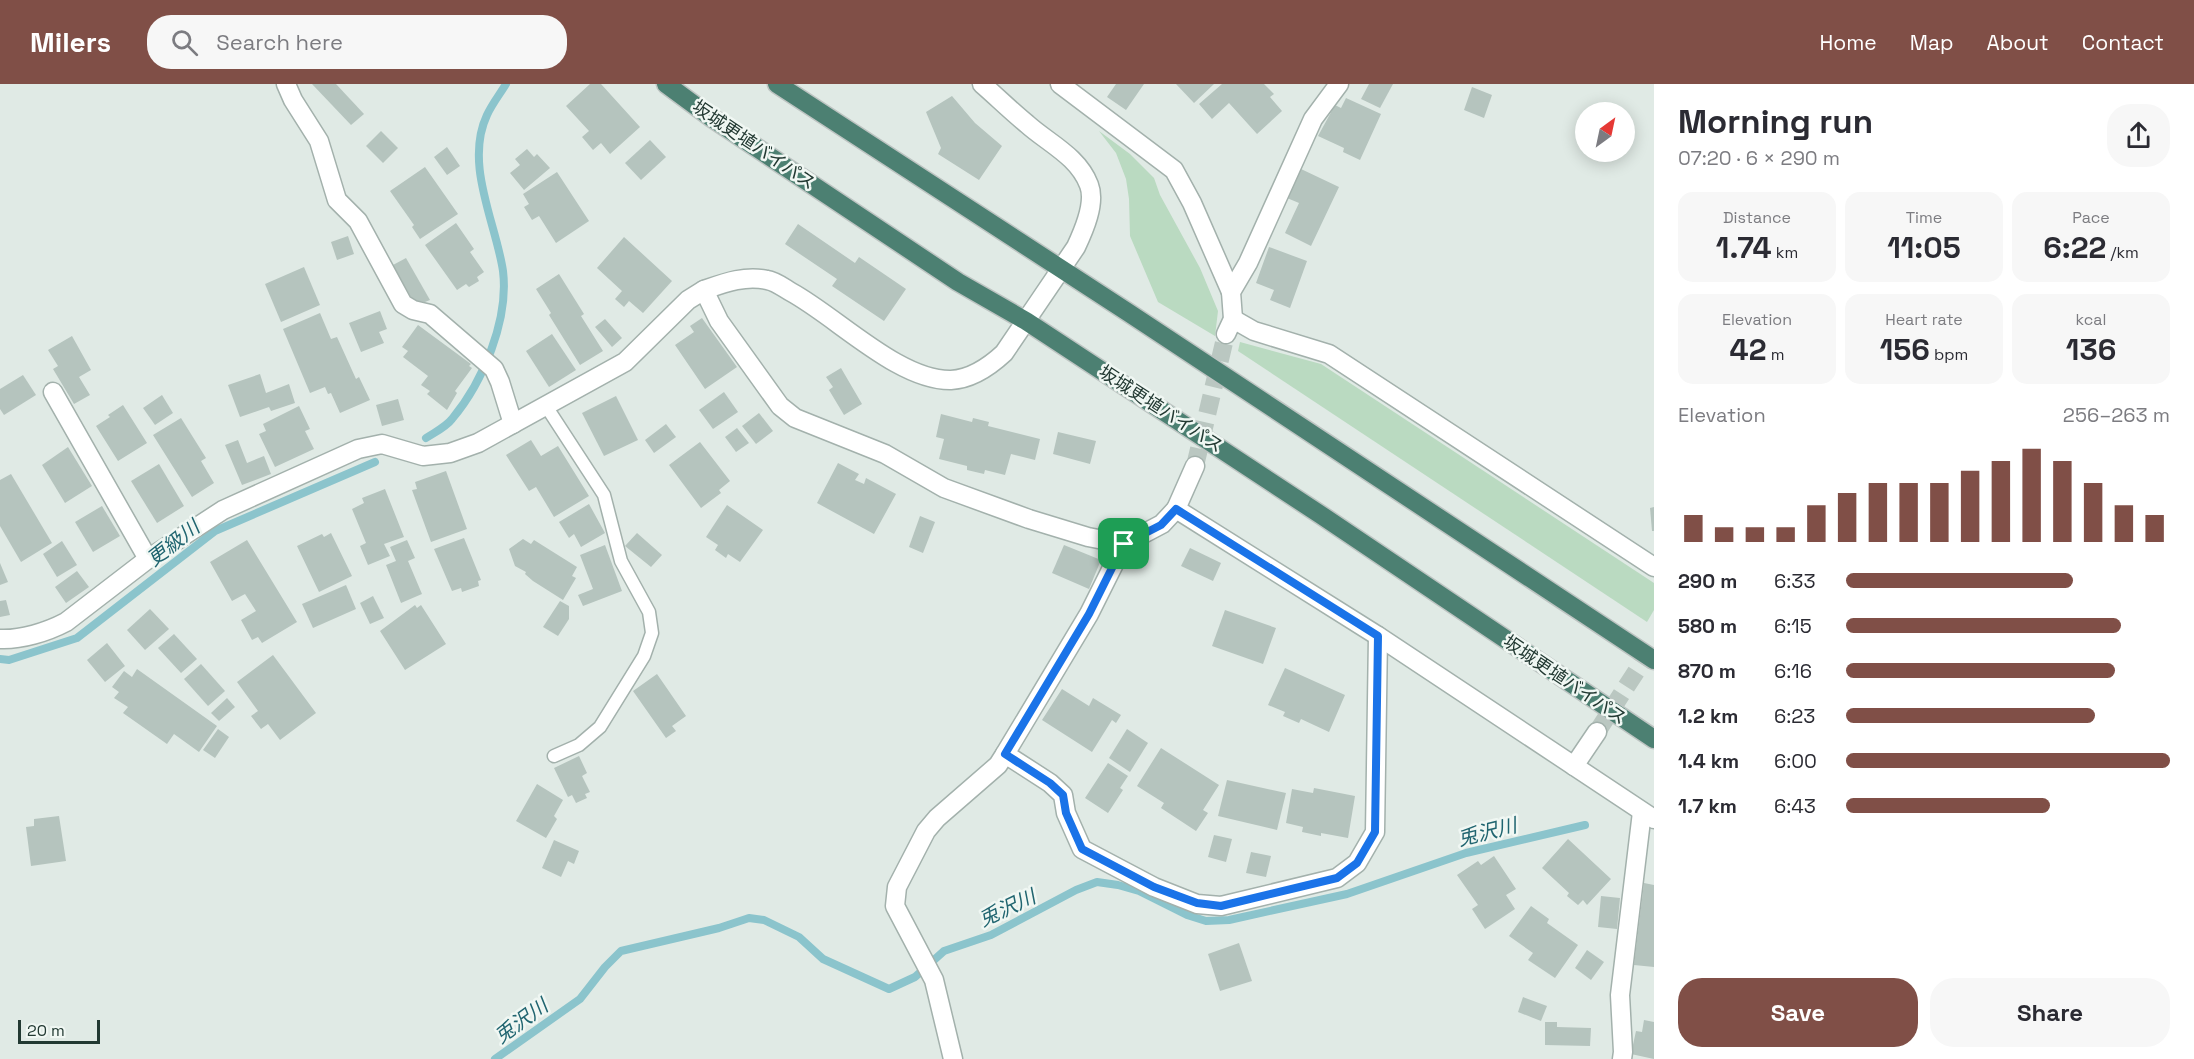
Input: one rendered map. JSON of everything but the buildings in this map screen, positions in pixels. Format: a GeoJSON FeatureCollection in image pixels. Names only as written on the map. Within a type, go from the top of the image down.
{"type":"FeatureCollection","features":[{"type":"Feature","properties":{"kind":"highway","name":"坂城更埴バイパス"},"geometry":{"type":"LineString","coordinates":[[666,84],[712,118],[948,275],[1026,321],[1654,739]]}},
{"type":"Feature","properties":{"kind":"highway"},"geometry":{"type":"LineString","coordinates":[[777,84],[1654,660]]}},
{"type":"Feature","properties":{"kind":"street"},"geometry":{"type":"LineString","coordinates":[[286,84],[293,100],[319,141],[337,200],[358,221],[403,304],[413,310],[430,314],[494,369],[513,424]]}},
{"type":"Feature","properties":{"kind":"street"},"geometry":{"type":"LineString","coordinates":[[0,639],[11,639],[55,628],[148,560],[223,510],[358,449],[382,444],[423,456],[450,453],[478,443],[625,362],[688,300],[704,290],[734,279],[768,280],[803,299],[898,364],[928,377],[953,380],[975,374],[991,365],[1004,353],[1082,233],[1090,204],[1090,186],[1076,162],[1028,126],[982,84]]}},
{"type":"Feature","properties":{"kind":"street"},"geometry":{"type":"LineString","coordinates":[[1060,84],[1174,170],[1192,203],[1231,292]]}},
{"type":"Feature","properties":{"kind":"street"},"geometry":{"type":"LineString","coordinates":[[1339,84],[1313,118],[1248,263],[1231,292],[1229,326],[1254,331],[1329,354],[1654,567]]}},
{"type":"Feature","properties":{"kind":"street"},"geometry":{"type":"LineString","coordinates":[[704,290],[719,321],[780,406],[795,418],[885,454],[944,488],[1029,519],[1088,537],[1124,544]]}},
{"type":"Feature","properties":{"kind":"street"},"geometry":{"type":"LineString","coordinates":[[52,392],[148,560]]}},
{"type":"Feature","properties":{"kind":"street"},"geometry":{"type":"LineString","coordinates":[[953,1059],[932,977],[895,906],[897,887],[927,831],[937,818],[998,765],[1089,614],[1124,544],[1161,525],[1176,509],[1195,466]]}},
{"type":"Feature","properties":{"kind":"street"},"geometry":{"type":"LineString","coordinates":[[1176,509],[1378,636],[1648,816],[1620,995],[1622,1059]]}},
{"type":"Feature","properties":{"kind":"street"},"geometry":{"type":"LineString","coordinates":[[1005,754],[1050,783],[1063,795],[1066,813],[1082,849],[1154,887],[1197,903],[1221,906],[1337,878],[1357,863],[1375,832],[1378,636]]}},
{"type":"Feature","properties":{"kind":"street"},"geometry":{"type":"LineString","coordinates":[[1574,766],[1597,732]]}},
{"type":"Feature","properties":{"kind":"lane"},"geometry":{"type":"LineString","coordinates":[[546,406],[604,495],[621,561],[649,612],[652,633],[644,656],[600,727],[579,745],[554,756]]}},
{"type":"Feature","properties":{"kind":"green space"},"geometry":{"type":"Polygon","coordinates":[[[1099,131],[1130,154],[1154,178],[1160,195],[1200,268],[1218,311],[1215,336],[1158,302],[1130,236],[1126,179],[1116,153],[1099,131]]]}},
{"type":"Feature","properties":{"kind":"green space"},"geometry":{"type":"Polygon","coordinates":[[[1240,342],[1321,364],[1654,583],[1654,610],[1647,622],[1238,351],[1240,342]]]}},
{"type":"Feature","properties":{"kind":"waterway","name":"更級川"},"geometry":{"type":"LineString","coordinates":[[426,438],[447,424],[463,404],[483,369],[498,330],[504,290],[503,271],[484,193],[479,153],[481,134],[487,115],[506,84]]}},
{"type":"Feature","properties":{"kind":"waterway","name":"更級川"},"geometry":{"type":"LineString","coordinates":[[0,659],[9,660],[77,638],[215,531],[375,462]]}},
{"type":"Feature","properties":{"kind":"waterway","name":"兎沢川"},"geometry":{"type":"LineString","coordinates":[[495,1059],[580,999],[621,951],[719,928],[749,918],[764,920],[799,937],[823,959],[889,989],[915,977],[944,951],[991,935],[1076,890],[1097,882],[1139,891],[1187,915],[1206,921],[1229,920],[1347,894],[1466,853],[1585,825]]}},
{"type":"Feature","properties":{"kind":"tunnel"},"geometry":{"type":"LineString","coordinates":[[1195,466],[1226,334]]}},
{"type":"Feature","properties":{"kind":"tunnel"},"geometry":{"type":"LineString","coordinates":[[1597,732],[1654,644]]}},
{"type":"Feature","properties":{"kind":"route"},"geometry":{"type":"LineString","coordinates":[[1176,509],[1378,636],[1375,832],[1357,863],[1337,878],[1221,906],[1197,903],[1154,887],[1082,849],[1066,813],[1063,795],[1050,783],[1005,754],[1089,614],[1124,544],[1161,525],[1176,509]]}}]}
